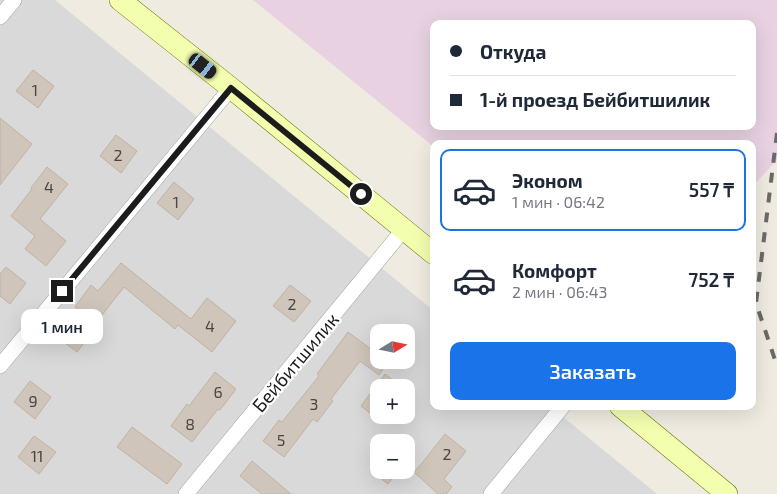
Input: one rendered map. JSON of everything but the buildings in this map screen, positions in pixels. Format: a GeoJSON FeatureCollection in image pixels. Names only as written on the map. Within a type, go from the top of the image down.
{"type":"FeatureCollection","features":[{"type":"Feature","properties":{"kind":"main road"},"geometry":{"type":"LineString","coordinates":[[120,0],[430,251]]}},
{"type":"Feature","properties":{"kind":"main road"},"geometry":{"type":"LineString","coordinates":[[625,410],[727,494]]}},
{"type":"Feature","properties":{"kind":"street"},"geometry":{"type":"LineString","coordinates":[[0,17],[14,0]]}},
{"type":"Feature","properties":{"kind":"street"},"geometry":{"type":"LineString","coordinates":[[0,366],[231,88]]}},
{"type":"Feature","properties":{"kind":"street","name":"Бейбитшилик"},"geometry":{"type":"LineString","coordinates":[[186,494],[404,229]]}},
{"type":"Feature","properties":{"kind":"street"},"geometry":{"type":"LineString","coordinates":[[491,494],[560,410]]}},
{"type":"Feature","properties":{"kind":"shaded area"},"geometry":{"type":"Polygon","coordinates":[[[0,0],[55,0],[430,308],[430,410],[555,410],[657,494],[0,494],[0,0]]]}},
{"type":"Feature","properties":{"kind":"shaded area"},"geometry":{"type":"Polygon","coordinates":[[[253,0],[777,0],[777,160],[756,183],[756,140],[430,140],[430,144],[253,0]]]}},
{"type":"Feature","properties":{"kind":"railway"},"geometry":{"type":"LineString","coordinates":[[777,133],[756,303],[777,366]]}},
{"type":"Feature","properties":{"kind":"route"},"geometry":{"type":"LineString","coordinates":[[62,291],[231,88],[361,194]]}}]}
